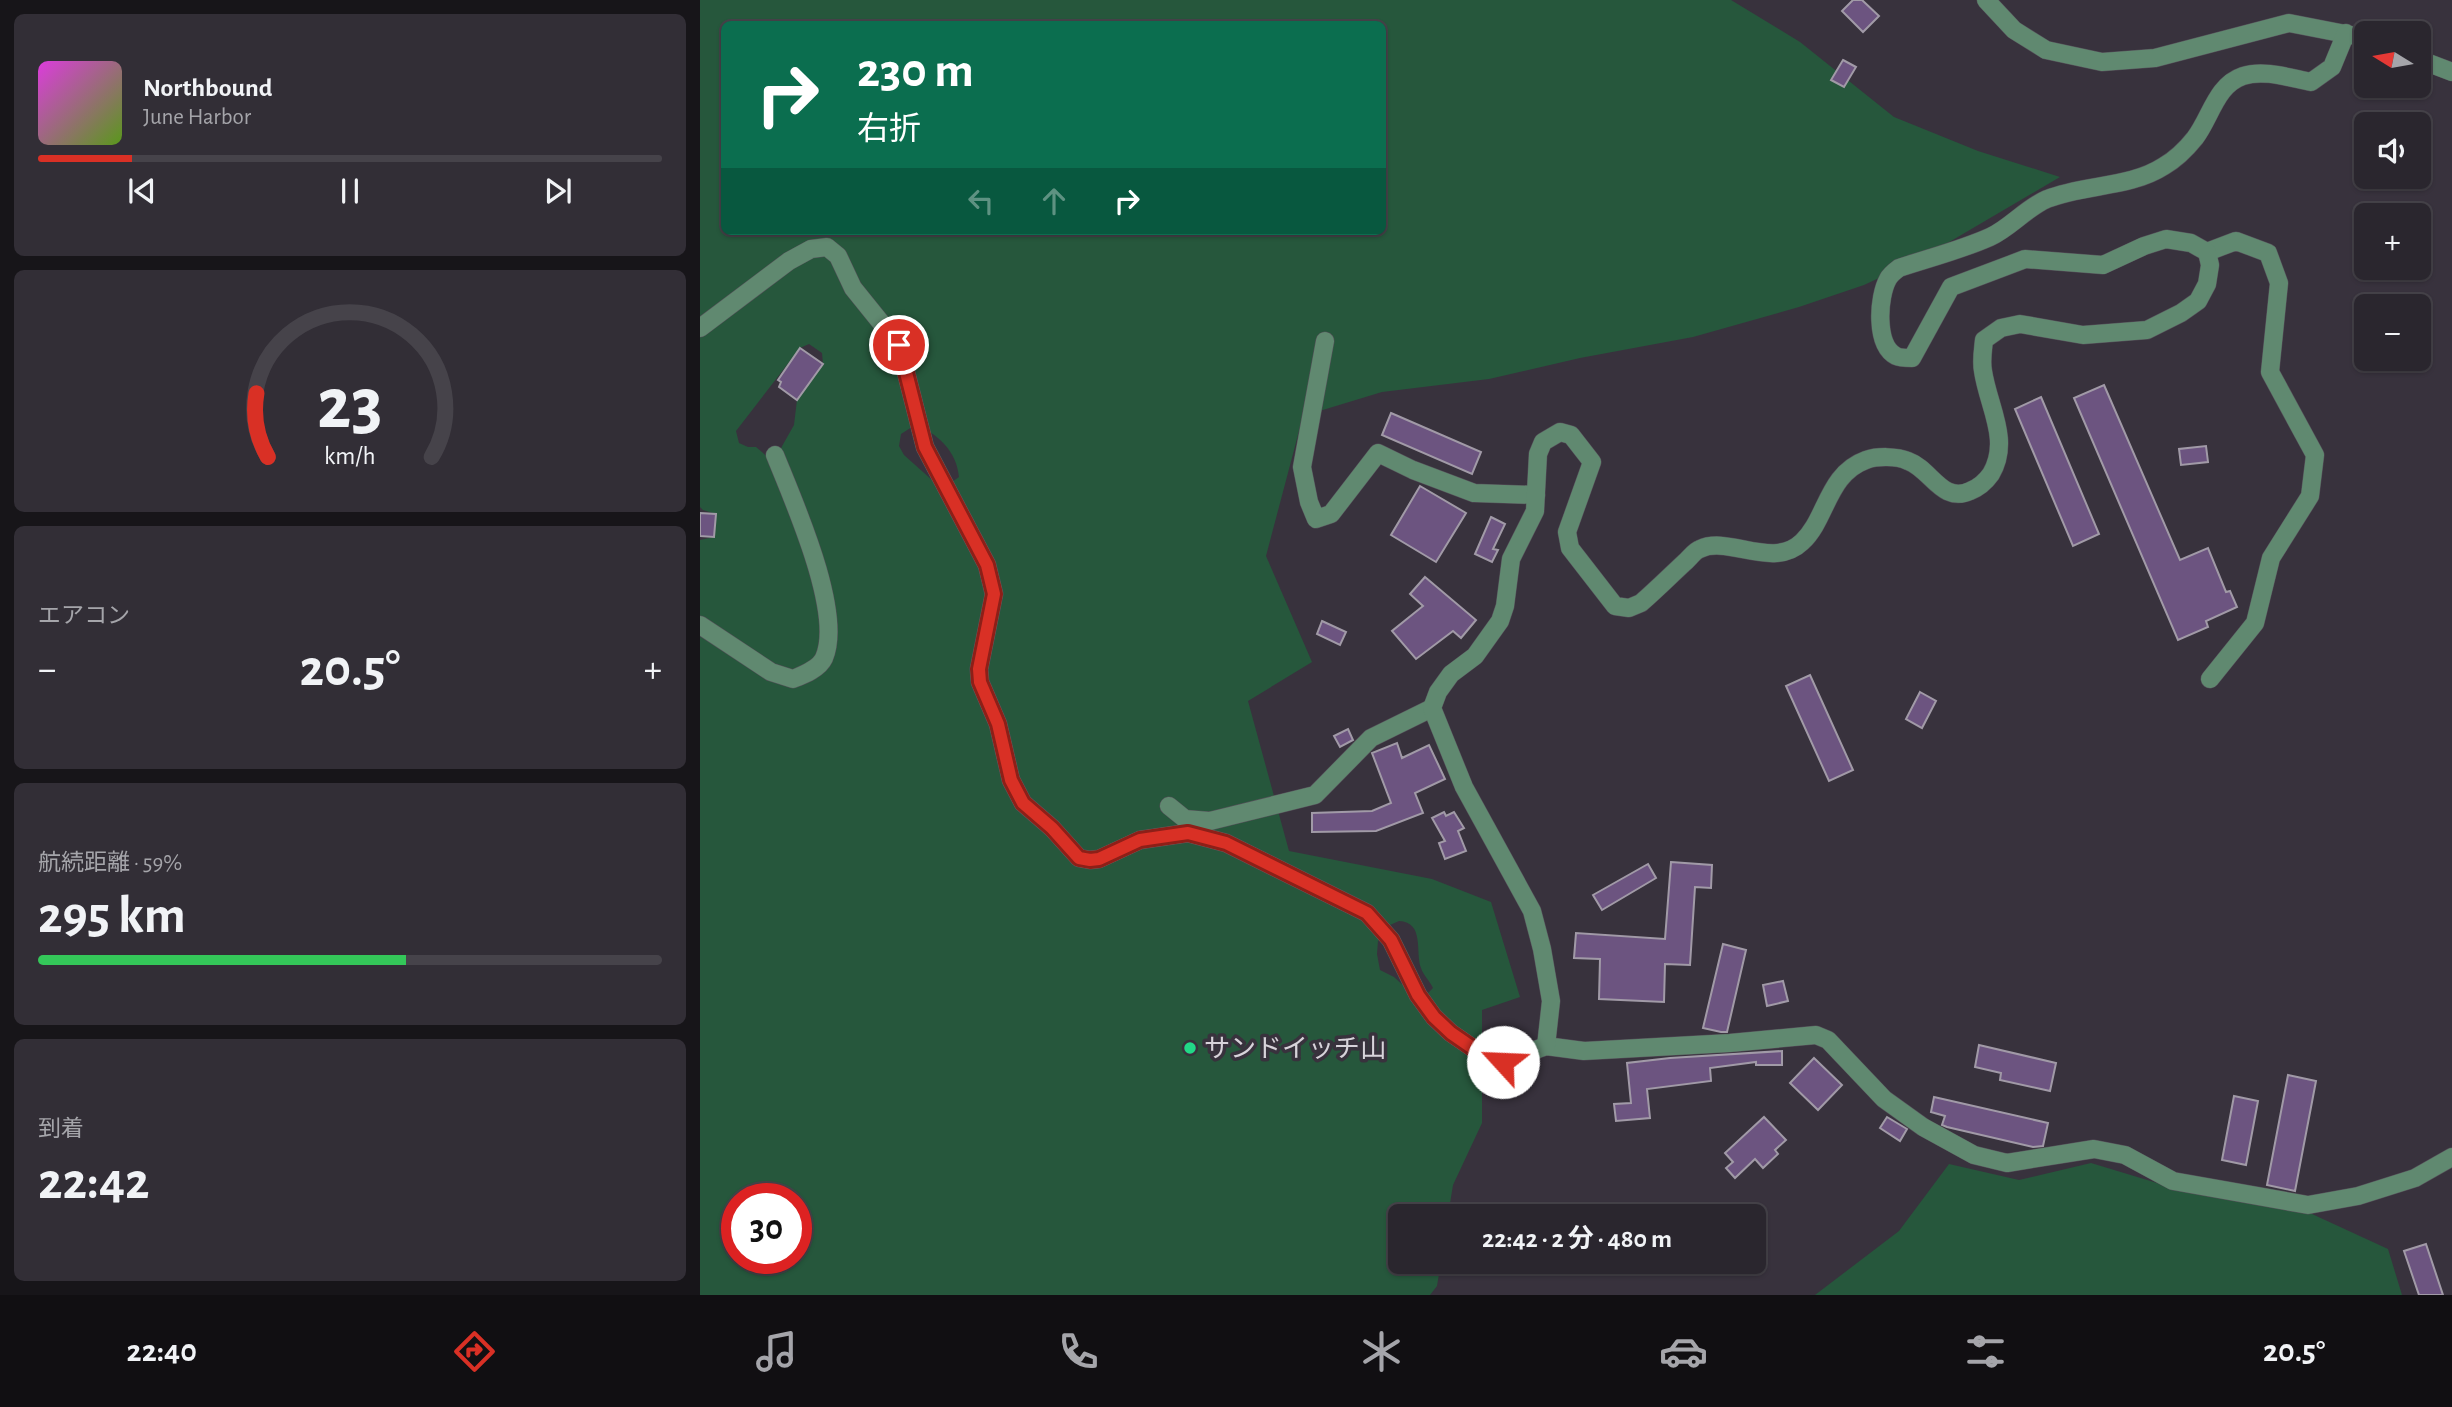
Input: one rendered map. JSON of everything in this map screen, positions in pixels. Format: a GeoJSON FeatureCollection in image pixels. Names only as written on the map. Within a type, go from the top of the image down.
{"type":"FeatureCollection","features":[{"type":"Feature","properties":{"kind":"street"},"geometry":{"type":"LineString","coordinates":[[1986,0],[2014,30],[2046,50],[2102,62],[2155,58],[2289,23],[2354,35]]}},
{"type":"Feature","properties":{"kind":"street"},"geometry":{"type":"LineString","coordinates":[[1546,1046],[1551,1001],[1532,911],[1464,787],[1433,708],[1438,692],[1451,674],[1475,656],[1500,621],[1505,606],[1511,559],[1535,512],[1538,454],[1543,442],[1560,432],[1571,435],[1592,462],[1567,532],[1570,548],[1615,606],[1629,608],[1641,603],[1699,549],[1716,545],[1781,553],[1802,543],[1832,489],[1848,471],[1866,460],[1887,457],[1909,461],[1946,491],[1963,495],[1977,488],[1990,475],[1998,454],[1999,436],[1983,373],[1984,340],[2001,328],[2020,324],[2083,335],[2147,330],[2198,301],[2207,284],[2210,265],[2207,252],[2191,243],[2166,240],[2144,246],[2103,265],[2025,259],[1951,287],[1912,358],[1896,356],[1885,345],[1880,324],[1881,302],[1888,278],[1899,268],[1991,237],[2045,200],[2073,191],[2142,177],[2164,166],[2196,136],[2215,101],[2232,81],[2245,75],[2268,74],[2311,82],[2332,67],[2346,33]]}},
{"type":"Feature","properties":{"kind":"street"},"geometry":{"type":"LineString","coordinates":[[2431,64],[2452,72]]}},
{"type":"Feature","properties":{"kind":"street"},"geometry":{"type":"LineString","coordinates":[[2207,252],[2236,242],[2268,253],[2279,283],[2270,372],[2315,455],[2310,496],[2272,558],[2255,623],[2210,679]]}},
{"type":"Feature","properties":{"kind":"street"},"geometry":{"type":"LineString","coordinates":[[700,328],[789,261],[811,249],[827,247],[838,256],[853,288],[899,345],[925,447],[987,565],[994,594],[979,669],[980,682],[998,724],[1011,780],[1023,803],[1052,828],[1079,858],[1099,859],[1140,840],[1188,833],[1226,843],[1367,913],[1391,940],[1418,995],[1434,1017],[1451,1033],[1480,1053],[1503,1062],[1546,1046],[1584,1051],[1816,1035],[1828,1040],[1884,1099],[1923,1127],[1974,1155],[2007,1163],[2094,1149],[2125,1155],[2173,1181],[2308,1205],[2358,1196],[2415,1178],[2452,1157]]}},
{"type":"Feature","properties":{"kind":"street"},"geometry":{"type":"LineString","coordinates":[[1325,341],[1302,467],[1309,502],[1317,519],[1331,514],[1378,453],[1413,470],[1474,493],[1536,495]]}},
{"type":"Feature","properties":{"kind":"street"},"geometry":{"type":"LineString","coordinates":[[700,625],[771,672],[793,679],[809,673],[824,660],[828,637],[823,584],[775,455]]}},
{"type":"Feature","properties":{"kind":"street"},"geometry":{"type":"LineString","coordinates":[[1169,806],[1185,819],[1210,821],[1315,795],[1371,738],[1433,708]]}},
{"type":"Feature","properties":{"kind":"green space"},"geometry":{"type":"Polygon","coordinates":[[[700,0],[1731,0],[1800,42],[1894,117],[1978,151],[2060,177],[1922,258],[1864,285],[1799,307],[1693,337],[1580,358],[1489,379],[1382,392],[1303,416],[1266,556],[1312,662],[1248,701],[1289,851],[1432,879],[1491,902],[1520,997],[1482,1010],[1482,1123],[1453,1185],[1450,1204],[1388,1204],[1388,1274],[1439,1274],[1437,1286],[1430,1295],[700,1295],[700,540],[714,537],[716,514],[700,507],[700,0]],[[809,344],[800,348],[736,431],[739,443],[756,447],[770,459],[785,463],[781,448],[794,425],[797,400],[823,364],[822,353],[809,344]],[[915,425],[901,434],[899,446],[904,455],[942,489],[959,477],[955,459],[939,438],[915,425]],[[1399,921],[1390,925],[1378,941],[1380,970],[1394,977],[1420,1001],[1433,988],[1419,962],[1416,932],[1407,923],[1399,921]]]}},
{"type":"Feature","properties":{"kind":"green space"},"geometry":{"type":"Polygon","coordinates":[[[2091,1163],[2167,1186],[2312,1214],[2388,1249],[2402,1295],[1815,1295],[1899,1231],[1949,1164],[2019,1180],[2091,1163]]]}},
{"type":"Feature","properties":{"kind":"building"},"geometry":{"type":"Polygon","coordinates":[[[1853,0],[1862,0],[1879,16],[1863,32],[1842,11],[1853,0]]]}},
{"type":"Feature","properties":{"kind":"building"},"geometry":{"type":"Polygon","coordinates":[[[1843,60],[1856,67],[1844,87],[1831,80],[1843,60]]]}},
{"type":"Feature","properties":{"kind":"building"},"geometry":{"type":"Polygon","coordinates":[[[800,348],[823,364],[797,400],[779,387],[781,382],[778,380],[800,348]]]}},
{"type":"Feature","properties":{"kind":"building"},"geometry":{"type":"Polygon","coordinates":[[[2104,385],[2180,560],[2208,548],[2226,592],[2230,591],[2237,607],[2206,621],[2208,627],[2178,640],[2074,398],[2104,385]]]}},
{"type":"Feature","properties":{"kind":"building"},"geometry":{"type":"Polygon","coordinates":[[[2041,397],[2099,534],[2073,546],[2015,409],[2041,397]]]}},
{"type":"Feature","properties":{"kind":"building"},"geometry":{"type":"Polygon","coordinates":[[[1391,413],[1481,452],[1472,474],[1382,435],[1391,413]]]}},
{"type":"Feature","properties":{"kind":"building"},"geometry":{"type":"Polygon","coordinates":[[[2206,446],[2208,462],[2181,465],[2179,449],[2206,446]]]}},
{"type":"Feature","properties":{"kind":"building"},"geometry":{"type":"Polygon","coordinates":[[[1420,486],[1466,513],[1436,562],[1391,535],[1420,486]]]}},
{"type":"Feature","properties":{"kind":"building"},"geometry":{"type":"Polygon","coordinates":[[[700,513],[716,514],[714,537],[700,536],[700,513]]]}},
{"type":"Feature","properties":{"kind":"building"},"geometry":{"type":"Polygon","coordinates":[[[1491,517],[1505,524],[1493,549],[1498,550],[1492,562],[1475,554],[1491,517]]]}},
{"type":"Feature","properties":{"kind":"building"},"geometry":{"type":"Polygon","coordinates":[[[1425,577],[1476,620],[1461,638],[1453,631],[1416,659],[1392,631],[1423,606],[1410,594],[1425,577]]]}},
{"type":"Feature","properties":{"kind":"building"},"geometry":{"type":"Polygon","coordinates":[[[1322,621],[1346,632],[1340,645],[1317,634],[1322,621]]]}},
{"type":"Feature","properties":{"kind":"building"},"geometry":{"type":"Polygon","coordinates":[[[1810,675],[1853,770],[1829,781],[1786,686],[1810,675]]]}},
{"type":"Feature","properties":{"kind":"building"},"geometry":{"type":"Polygon","coordinates":[[[1920,692],[1936,701],[1922,728],[1906,719],[1920,692]]]}},
{"type":"Feature","properties":{"kind":"building"},"geometry":{"type":"Polygon","coordinates":[[[1348,729],[1353,740],[1340,747],[1334,736],[1348,729]]]}},
{"type":"Feature","properties":{"kind":"building"},"geometry":{"type":"Polygon","coordinates":[[[1397,743],[1402,758],[1429,745],[1445,779],[1415,793],[1423,813],[1376,831],[1312,832],[1312,813],[1372,811],[1391,803],[1372,753],[1397,743]]]}},
{"type":"Feature","properties":{"kind":"building"},"geometry":{"type":"Polygon","coordinates":[[[1444,812],[1446,816],[1454,812],[1464,828],[1458,831],[1466,851],[1445,859],[1439,843],[1445,841],[1432,818],[1444,812]]]}},
{"type":"Feature","properties":{"kind":"building"},"geometry":{"type":"Polygon","coordinates":[[[1671,862],[1712,865],[1711,888],[1695,887],[1690,965],[1665,964],[1664,1002],[1599,999],[1600,959],[1574,958],[1576,933],[1665,939],[1671,862]]]}},
{"type":"Feature","properties":{"kind":"building"},"geometry":{"type":"Polygon","coordinates":[[[1648,864],[1656,878],[1602,910],[1593,895],[1648,864]]]}},
{"type":"Feature","properties":{"kind":"building"},"geometry":{"type":"Polygon","coordinates":[[[1723,944],[1746,950],[1727,1032],[1703,1028],[1723,944]]]}},
{"type":"Feature","properties":{"kind":"building"},"geometry":{"type":"Polygon","coordinates":[[[1783,981],[1788,1001],[1767,1006],[1763,985],[1783,981]]]}},
{"type":"Feature","properties":{"kind":"building"},"geometry":{"type":"Polygon","coordinates":[[[1979,1045],[2056,1063],[2050,1091],[2000,1080],[2001,1073],[1975,1067],[1979,1045]]]}},
{"type":"Feature","properties":{"kind":"building"},"geometry":{"type":"Polygon","coordinates":[[[1782,1051],[1782,1065],[1756,1065],[1756,1062],[1710,1068],[1711,1081],[1647,1089],[1650,1118],[1616,1121],[1614,1104],[1631,1103],[1627,1063],[1782,1051]]]}},
{"type":"Feature","properties":{"kind":"building"},"geometry":{"type":"Polygon","coordinates":[[[1814,1058],[1842,1085],[1818,1110],[1790,1083],[1814,1058]]]}},
{"type":"Feature","properties":{"kind":"building"},"geometry":{"type":"Polygon","coordinates":[[[2288,1075],[2316,1081],[2295,1191],[2267,1185],[2288,1075]]]}},
{"type":"Feature","properties":{"kind":"building"},"geometry":{"type":"Polygon","coordinates":[[[2234,1096],[2258,1101],[2246,1165],[2222,1160],[2234,1096]]]}},
{"type":"Feature","properties":{"kind":"building"},"geometry":{"type":"Polygon","coordinates":[[[1934,1097],[2048,1123],[2043,1146],[2033,1147],[1942,1125],[1945,1116],[1931,1112],[1934,1097]]]}},
{"type":"Feature","properties":{"kind":"building"},"geometry":{"type":"Polygon","coordinates":[[[1764,1117],[1786,1140],[1775,1150],[1778,1154],[1763,1168],[1755,1159],[1735,1178],[1726,1168],[1733,1162],[1725,1153],[1764,1117]]]}},
{"type":"Feature","properties":{"kind":"building"},"geometry":{"type":"Polygon","coordinates":[[[1887,1117],[1907,1129],[1900,1141],[1880,1128],[1887,1117]]]}},
{"type":"Feature","properties":{"kind":"building"},"geometry":{"type":"Polygon","coordinates":[[[2426,1244],[2443,1295],[2419,1295],[2404,1251],[2426,1244]]]}},
{"type":"Feature","properties":{"kind":"place","name":"サンドイッチ山"},"geometry":{"type":"Point","coordinates":[1190,1048]}},
{"type":"Feature","properties":{"kind":"route"},"geometry":{"type":"LineString","coordinates":[[899,345],[925,447],[987,565],[994,594],[979,669],[980,682],[998,724],[1011,780],[1023,803],[1052,828],[1079,858],[1099,859],[1140,840],[1188,833],[1226,843],[1367,913],[1391,940],[1418,995],[1434,1017],[1451,1033],[1480,1053],[1503,1062]]}}]}
